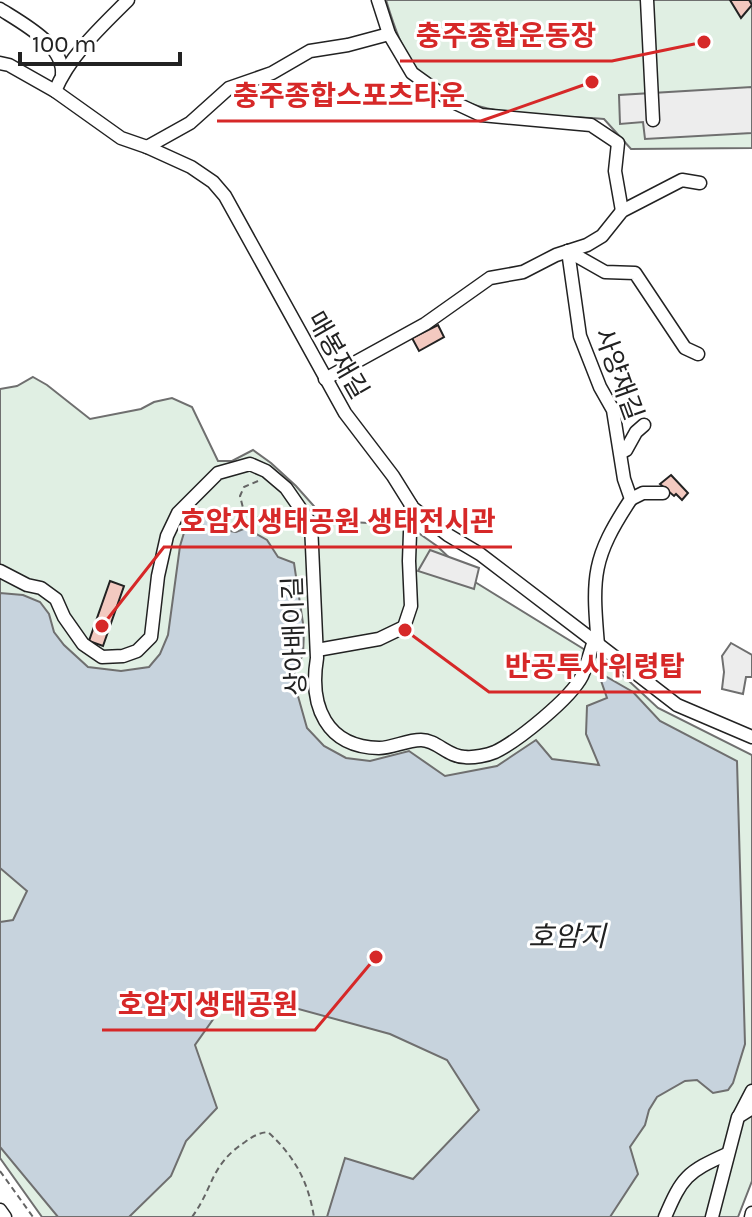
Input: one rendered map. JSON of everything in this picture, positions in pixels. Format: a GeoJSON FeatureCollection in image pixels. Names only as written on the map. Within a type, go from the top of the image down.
{"type":"FeatureCollection","features":[{"type":"Feature","properties":{"kind":"street"},"geometry":{"type":"LineString","coordinates":[[55,91],[62,74],[96,32],[128,0]]}},
{"type":"Feature","properties":{"kind":"street"},"geometry":{"type":"LineString","coordinates":[[378,0],[389,34],[412,73],[451,101],[481,115],[591,125],[618,143],[615,171],[622,211]]}},
{"type":"Feature","properties":{"kind":"street"},"geometry":{"type":"LineString","coordinates":[[647,0],[653,120]]}},
{"type":"Feature","properties":{"kind":"street"},"geometry":{"type":"LineString","coordinates":[[0,9],[55,50],[63,64],[62,74]]}},
{"type":"Feature","properties":{"kind":"street"},"geometry":{"type":"LineString","coordinates":[[147,147],[190,123],[229,88],[272,73],[310,51],[389,34]]}},
{"type":"Feature","properties":{"kind":"street","name":"매봉재길"},"geometry":{"type":"LineString","coordinates":[[0,63],[55,91],[121,138],[191,167],[213,182],[225,196],[345,413],[411,505],[596,643]]}},
{"type":"Feature","properties":{"kind":"street"},"geometry":{"type":"LineString","coordinates":[[325,379],[425,324],[490,278],[523,272],[602,236],[622,211],[682,180],[700,183]]}},
{"type":"Feature","properties":{"kind":"street"},"geometry":{"type":"LineString","coordinates":[[568,251],[605,272],[635,273],[685,348],[698,354]]}},
{"type":"Feature","properties":{"kind":"street","name":"사양재길"},"geometry":{"type":"LineString","coordinates":[[568,251],[580,336],[600,387],[613,410],[624,479],[631,499]]}},
{"type":"Feature","properties":{"kind":"street"},"geometry":{"type":"LineString","coordinates":[[622,452],[644,425]]}},
{"type":"Feature","properties":{"kind":"street","name":"상아배이길"},"geometry":{"type":"LineString","coordinates":[[0,571],[27,585],[41,588],[56,599],[64,617],[83,644],[102,657],[123,656],[137,651],[151,637],[164,549],[178,513],[218,473],[250,464],[266,471],[286,488],[311,524],[317,650],[314,680],[326,721],[339,738],[357,745],[383,748],[407,740],[428,740],[448,753],[464,758],[494,752],[540,721],[582,678],[596,643]]}},
{"type":"Feature","properties":{"kind":"street"},"geometry":{"type":"LineString","coordinates":[[663,493],[643,493],[631,499],[609,532],[597,563],[594,593],[596,643],[677,705],[752,737]]}},
{"type":"Feature","properties":{"kind":"street"},"geometry":{"type":"LineString","coordinates":[[317,650],[379,639],[404,627],[411,606],[411,505]]}},
{"type":"Feature","properties":{"kind":"street"},"geometry":{"type":"LineString","coordinates":[[712,1217],[738,1117],[752,1091]]}},
{"type":"Feature","properties":{"kind":"street"},"geometry":{"type":"LineString","coordinates":[[738,1117],[752,1108]]}},
{"type":"Feature","properties":{"kind":"street"},"geometry":{"type":"LineString","coordinates":[[665,1217],[678,1186],[695,1169],[727,1154]]}},
{"type":"Feature","properties":{"kind":"street"},"geometry":{"type":"LineString","coordinates":[[0,1210],[5,1217]]}},
{"type":"Feature","properties":{"kind":"path"},"geometry":{"type":"LineString","coordinates":[[257,481],[244,487],[240,496],[241,506],[247,515],[269,517],[277,521],[281,528],[306,522]]}},
{"type":"Feature","properties":{"kind":"path"},"geometry":{"type":"LineString","coordinates":[[192,1217],[203,1202],[216,1167],[233,1150],[259,1133],[268,1132],[300,1168],[310,1192],[314,1217]]}},
{"type":"Feature","properties":{"kind":"path"},"geometry":{"type":"LineString","coordinates":[[0,1171],[33,1217]]}},
{"type":"Feature","properties":{"kind":"green space"},"geometry":{"type":"Polygon","coordinates":[[[386,0],[752,0],[752,148],[631,149],[604,119],[506,112],[458,99],[437,88],[414,65],[399,38],[386,0]]]}},
{"type":"Feature","properties":{"kind":"green space","name":"호암지"},"geometry":{"type":"Polygon","coordinates":[[[33,377],[90,419],[141,409],[172,398],[192,407],[218,461],[232,461],[253,450],[296,486],[321,514],[350,522],[407,525],[437,546],[475,582],[616,669],[658,708],[752,755],[752,1181],[738,1217],[42,1217],[0,1158],[0,389],[17,386],[33,377]]]}},
{"type":"Feature","properties":{"kind":"shaded area"},"geometry":{"type":"Polygon","coordinates":[[[752,87],[752,133],[645,139],[643,122],[620,124],[619,95],[752,87]]]}},
{"type":"Feature","properties":{"kind":"shaded area"},"geometry":{"type":"Polygon","coordinates":[[[430,550],[479,568],[474,589],[418,571],[430,550]]]}},
{"type":"Feature","properties":{"kind":"shaded area"},"geometry":{"type":"Polygon","coordinates":[[[731,643],[752,655],[752,677],[746,677],[743,694],[722,689],[722,656],[731,643]]]}},
{"type":"Feature","properties":{"kind":"water","name":"호암지"},"geometry":{"type":"Polygon","coordinates":[[[200,509],[215,515],[224,530],[236,532],[246,528],[267,540],[278,557],[294,563],[304,630],[303,655],[295,669],[294,682],[307,728],[324,746],[346,758],[370,761],[409,751],[445,776],[497,766],[536,740],[552,759],[599,765],[586,734],[587,706],[607,698],[598,672],[633,692],[660,721],[737,761],[745,1044],[728,1090],[713,1093],[697,1080],[685,1081],[657,1097],[645,1125],[630,1147],[638,1174],[610,1217],[327,1217],[345,1158],[413,1179],[479,1110],[447,1060],[390,1034],[262,999],[219,1011],[195,1045],[217,1108],[186,1141],[171,1176],[129,1217],[58,1217],[0,1147],[0,922],[13,920],[27,891],[0,868],[0,593],[23,595],[40,602],[49,614],[54,632],[88,667],[121,671],[149,667],[160,654],[168,635],[180,546],[187,523],[200,509]]]}},
{"type":"Feature","properties":{"kind":"building"},"geometry":{"type":"Polygon","coordinates":[[[730,0],[749,0],[752,5],[741,18],[730,0]]]}},
{"type":"Feature","properties":{"kind":"building"},"geometry":{"type":"Polygon","coordinates":[[[438,325],[444,337],[419,351],[412,338],[438,325]]]}},
{"type":"Feature","properties":{"kind":"building"},"geometry":{"type":"Polygon","coordinates":[[[671,475],[688,493],[682,500],[660,484],[671,475]]]}},
{"type":"Feature","properties":{"kind":"building"},"geometry":{"type":"Polygon","coordinates":[[[110,581],[124,586],[103,646],[89,641],[110,581]]]}},
{"type":"Feature","properties":{"kind":"place","name":"충주종합운동장"},"geometry":{"type":"Point","coordinates":[704,42]}},
{"type":"Feature","properties":{"kind":"place","name":"충주종합스포츠타운"},"geometry":{"type":"Point","coordinates":[592,82]}},
{"type":"Feature","properties":{"kind":"place","name":"호암지생태공원 생태전시관"},"geometry":{"type":"Point","coordinates":[102,626]}},
{"type":"Feature","properties":{"kind":"place","name":"반공투사위령탑"},"geometry":{"type":"Point","coordinates":[405,630]}},
{"type":"Feature","properties":{"kind":"place","name":"호암지생태공원"},"geometry":{"type":"Point","coordinates":[376,957]}}]}
